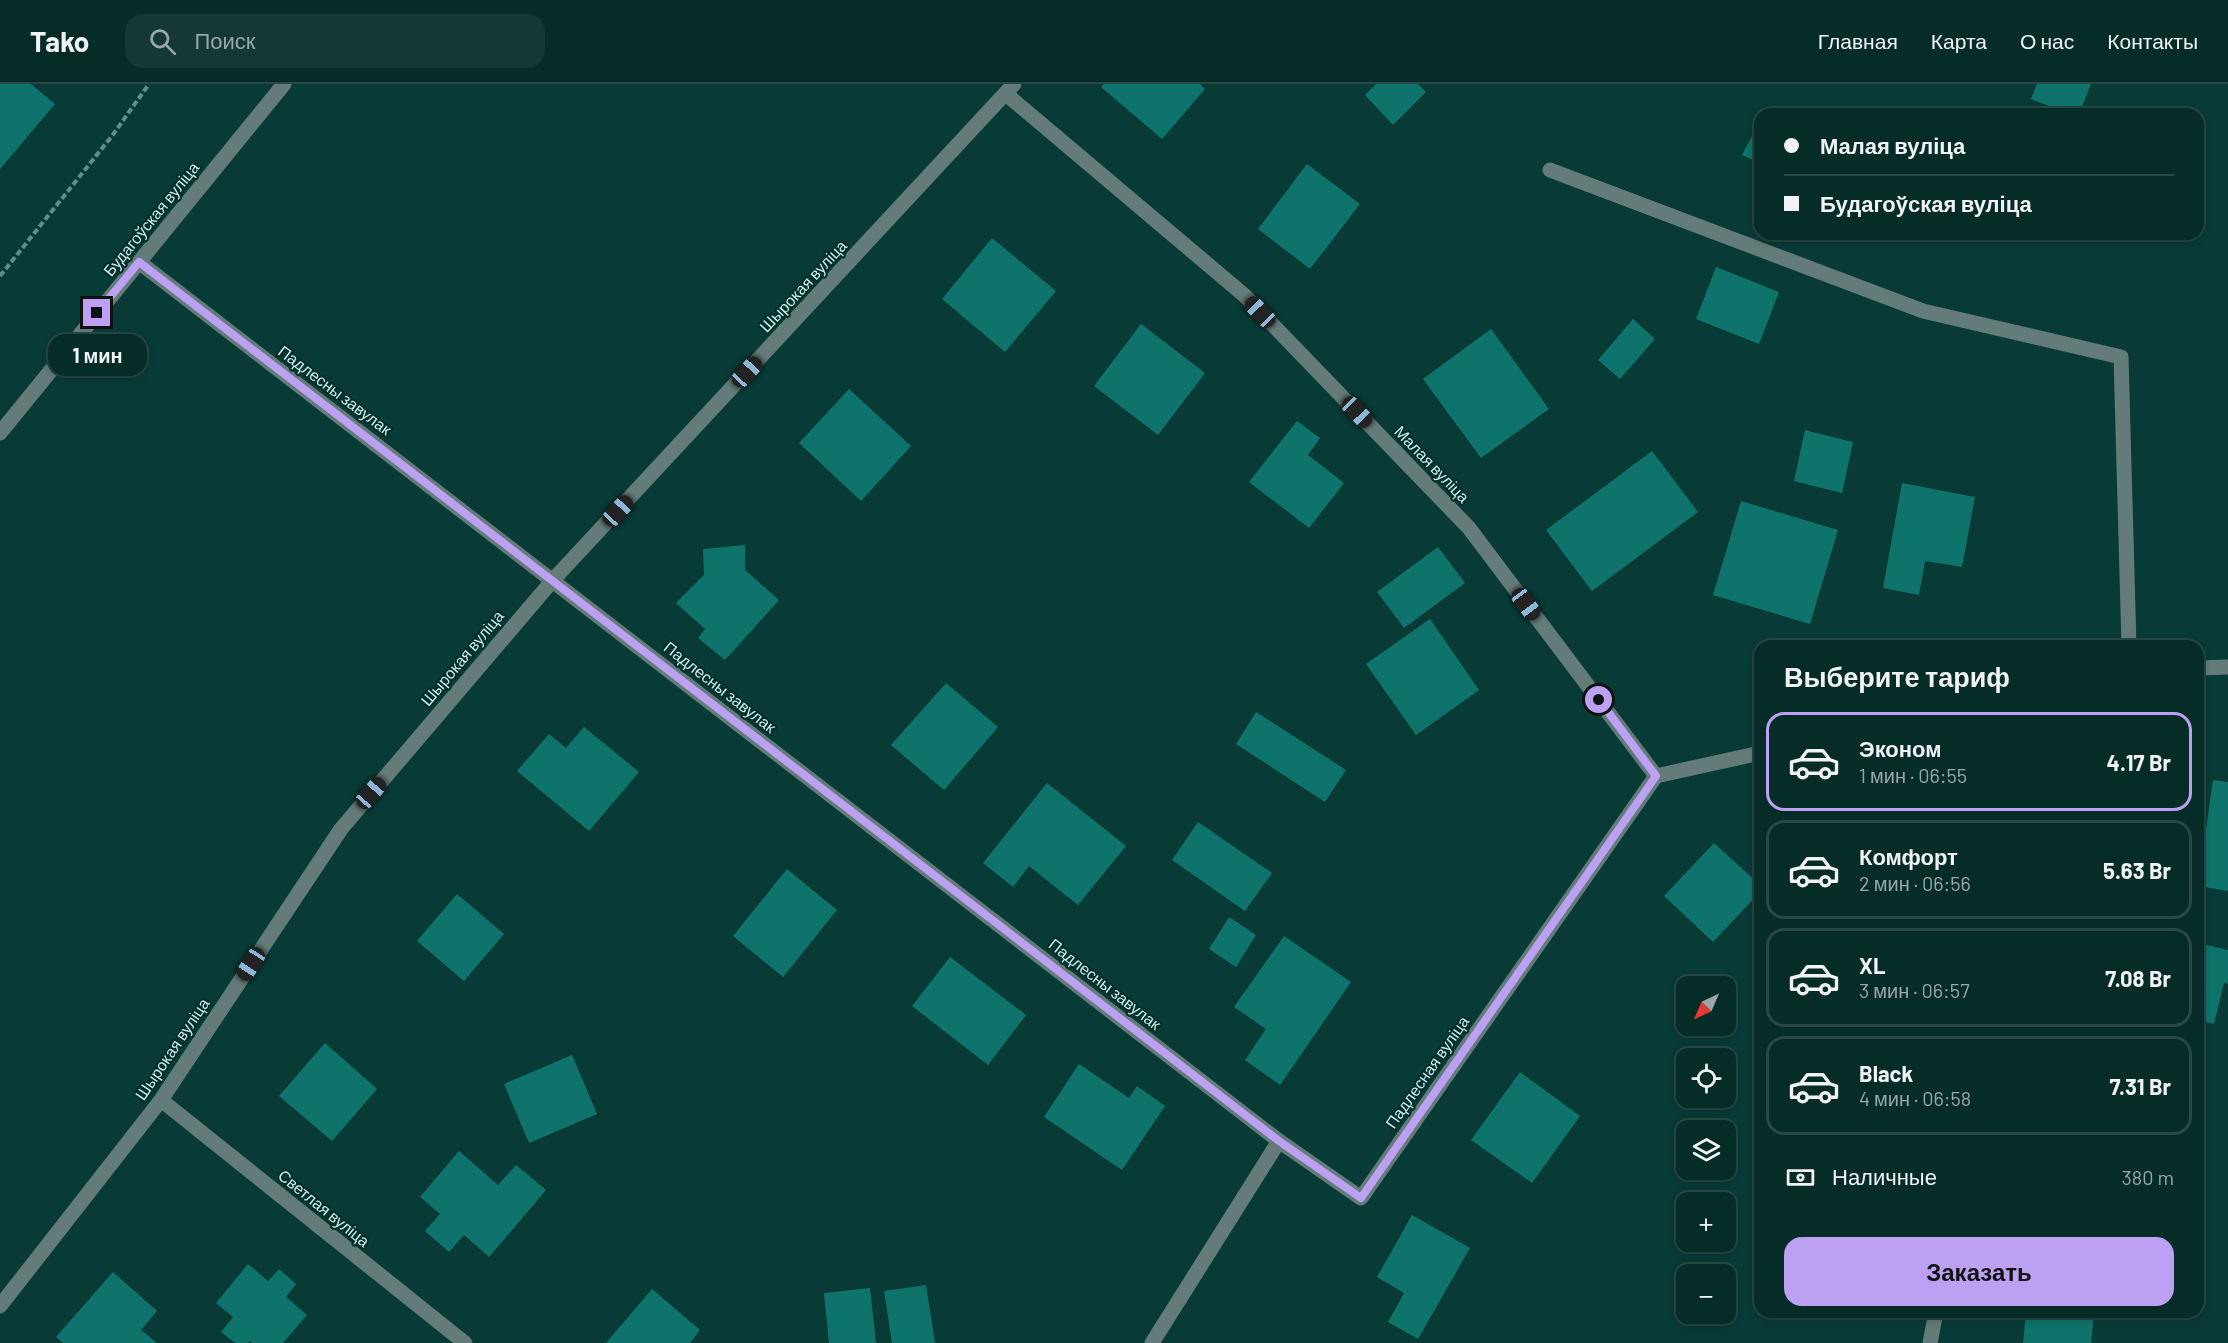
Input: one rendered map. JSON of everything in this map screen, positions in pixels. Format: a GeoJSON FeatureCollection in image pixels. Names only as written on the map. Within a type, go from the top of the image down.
{"type":"FeatureCollection","features":[{"type":"Feature","properties":{"kind":"street","name":"Будагоўская вуліца"},"geometry":{"type":"LineString","coordinates":[[0,433],[284,84]]}},
{"type":"Feature","properties":{"kind":"street","name":"Шырокая вуліца"},"geometry":{"type":"LineString","coordinates":[[0,1306],[161,1100],[341,829],[553,580],[1010,89]]}},
{"type":"Feature","properties":{"kind":"street","name":"Малая вуліца"},"geometry":{"type":"LineString","coordinates":[[1010,89],[1244,295],[1460,520],[1656,776]]}},
{"type":"Feature","properties":{"kind":"street"},"geometry":{"type":"LineString","coordinates":[[1550,170],[1923,311],[2121,357],[2129,640]]}},
{"type":"Feature","properties":{"kind":"street","name":"Падлесны завулак"},"geometry":{"type":"LineString","coordinates":[[139,262],[1279,1141]]}},
{"type":"Feature","properties":{"kind":"street"},"geometry":{"type":"LineString","coordinates":[[2204,668],[2228,667]]}},
{"type":"Feature","properties":{"kind":"street"},"geometry":{"type":"LineString","coordinates":[[1656,776],[1754,754]]}},
{"type":"Feature","properties":{"kind":"street","name":"Падлесная вуліца"},"geometry":{"type":"LineString","coordinates":[[1279,1141],[1361,1198],[1656,776]]}},
{"type":"Feature","properties":{"kind":"street","name":"Светлая вуліца"},"geometry":{"type":"LineString","coordinates":[[161,1100],[465,1343]]}},
{"type":"Feature","properties":{"kind":"street"},"geometry":{"type":"LineString","coordinates":[[1152,1343],[1279,1141]]}},
{"type":"Feature","properties":{"kind":"street"},"geometry":{"type":"LineString","coordinates":[[1930,1343],[1935,1318]]}},
{"type":"Feature","properties":{"kind":"path"},"geometry":{"type":"LineString","coordinates":[[0,276],[112,136],[149,84]]}},
{"type":"Feature","properties":{"kind":"building"},"geometry":{"type":"Polygon","coordinates":[[[0,84],[31,84],[55,104],[0,169],[0,84]]]}},
{"type":"Feature","properties":{"kind":"building"},"geometry":{"type":"Polygon","coordinates":[[[1104,84],[1200,84],[1205,89],[1162,139],[1101,87],[1104,84]]]}},
{"type":"Feature","properties":{"kind":"building"},"geometry":{"type":"Polygon","coordinates":[[[1376,84],[1418,84],[1426,92],[1393,125],[1365,95],[1376,84]]]}},
{"type":"Feature","properties":{"kind":"building"},"geometry":{"type":"Polygon","coordinates":[[[2037,84],[2091,84],[2081,108],[2054,108],[2031,99],[2037,84]]]}},
{"type":"Feature","properties":{"kind":"building"},"geometry":{"type":"Polygon","coordinates":[[[1754,132],[1754,160],[1742,155],[1754,132]]]}},
{"type":"Feature","properties":{"kind":"building"},"geometry":{"type":"Polygon","coordinates":[[[1307,164],[1360,204],[1310,269],[1258,229],[1307,164]]]}},
{"type":"Feature","properties":{"kind":"building"},"geometry":{"type":"Polygon","coordinates":[[[992,238],[1056,291],[1005,352],[942,299],[992,238]]]}},
{"type":"Feature","properties":{"kind":"building"},"geometry":{"type":"Polygon","coordinates":[[[1716,267],[1779,292],[1759,344],[1696,319],[1716,267]]]}},
{"type":"Feature","properties":{"kind":"building"},"geometry":{"type":"Polygon","coordinates":[[[1633,319],[1655,339],[1620,379],[1598,360],[1633,319]]]}},
{"type":"Feature","properties":{"kind":"building"},"geometry":{"type":"Polygon","coordinates":[[[1141,324],[1205,373],[1158,435],[1094,386],[1141,324]]]}},
{"type":"Feature","properties":{"kind":"building"},"geometry":{"type":"Polygon","coordinates":[[[1491,329],[1549,409],[1481,458],[1423,379],[1491,329]]]}},
{"type":"Feature","properties":{"kind":"building"},"geometry":{"type":"Polygon","coordinates":[[[849,389],[911,446],[861,501],[799,443],[849,389]]]}},
{"type":"Feature","properties":{"kind":"building"},"geometry":{"type":"Polygon","coordinates":[[[1297,421],[1320,438],[1308,455],[1344,483],[1309,528],[1249,482],[1297,421]]]}},
{"type":"Feature","properties":{"kind":"building"},"geometry":{"type":"Polygon","coordinates":[[[1805,430],[1853,442],[1842,493],[1794,481],[1805,430]]]}},
{"type":"Feature","properties":{"kind":"building"},"geometry":{"type":"Polygon","coordinates":[[[1652,451],[1698,512],[1592,591],[1546,530],[1652,451]]]}},
{"type":"Feature","properties":{"kind":"building"},"geometry":{"type":"Polygon","coordinates":[[[1902,483],[1975,497],[1962,567],[1925,561],[1919,595],[1883,588],[1902,483]]]}},
{"type":"Feature","properties":{"kind":"building"},"geometry":{"type":"Polygon","coordinates":[[[1741,501],[1838,530],[1810,624],[1713,595],[1741,501]]]}},
{"type":"Feature","properties":{"kind":"building"},"geometry":{"type":"Polygon","coordinates":[[[745,545],[745,570],[779,600],[725,660],[698,638],[705,629],[676,603],[704,575],[703,549],[745,545]]]}},
{"type":"Feature","properties":{"kind":"building"},"geometry":{"type":"Polygon","coordinates":[[[1438,547],[1465,583],[1404,628],[1377,592],[1438,547]]]}},
{"type":"Feature","properties":{"kind":"building"},"geometry":{"type":"Polygon","coordinates":[[[1430,619],[1479,690],[1416,735],[1366,664],[1430,619]]]}},
{"type":"Feature","properties":{"kind":"building"},"geometry":{"type":"Polygon","coordinates":[[[946,683],[998,727],[944,790],[891,745],[946,683]]]}},
{"type":"Feature","properties":{"kind":"building"},"geometry":{"type":"Polygon","coordinates":[[[1256,712],[1346,770],[1325,802],[1236,744],[1256,712]]]}},
{"type":"Feature","properties":{"kind":"building"},"geometry":{"type":"Polygon","coordinates":[[[584,727],[639,772],[589,831],[517,771],[549,734],[566,748],[584,727]]]}},
{"type":"Feature","properties":{"kind":"building"},"geometry":{"type":"Polygon","coordinates":[[[2213,780],[2228,782],[2228,891],[2204,887],[2204,844],[2213,780]]]}},
{"type":"Feature","properties":{"kind":"building"},"geometry":{"type":"Polygon","coordinates":[[[1047,783],[1126,846],[1078,905],[1029,866],[1013,887],[983,863],[1047,783]]]}},
{"type":"Feature","properties":{"kind":"building"},"geometry":{"type":"Polygon","coordinates":[[[1198,822],[1272,873],[1245,911],[1172,860],[1198,822]]]}},
{"type":"Feature","properties":{"kind":"building"},"geometry":{"type":"Polygon","coordinates":[[[1714,843],[1754,880],[1754,898],[1713,942],[1664,896],[1714,843]]]}},
{"type":"Feature","properties":{"kind":"building"},"geometry":{"type":"Polygon","coordinates":[[[787,869],[837,910],[783,977],[733,936],[787,869]]]}},
{"type":"Feature","properties":{"kind":"building"},"geometry":{"type":"Polygon","coordinates":[[[457,894],[504,934],[464,981],[417,941],[457,894]]]}},
{"type":"Feature","properties":{"kind":"building"},"geometry":{"type":"Polygon","coordinates":[[[1229,917],[1256,935],[1236,967],[1209,949],[1229,917]]]}},
{"type":"Feature","properties":{"kind":"building"},"geometry":{"type":"Polygon","coordinates":[[[1284,936],[1351,982],[1280,1085],[1245,1060],[1266,1029],[1234,1007],[1284,936]]]}},
{"type":"Feature","properties":{"kind":"building"},"geometry":{"type":"Polygon","coordinates":[[[2204,944],[2228,950],[2228,984],[2224,983],[2214,1024],[2204,1022],[2204,944]]]}},
{"type":"Feature","properties":{"kind":"building"},"geometry":{"type":"Polygon","coordinates":[[[950,957],[1026,1015],[988,1065],[912,1006],[950,957]]]}},
{"type":"Feature","properties":{"kind":"building"},"geometry":{"type":"Polygon","coordinates":[[[325,1043],[377,1089],[332,1141],[279,1096],[325,1043]]]}},
{"type":"Feature","properties":{"kind":"building"},"geometry":{"type":"Polygon","coordinates":[[[572,1055],[597,1114],[529,1143],[504,1084],[572,1055]]]}},
{"type":"Feature","properties":{"kind":"building"},"geometry":{"type":"Polygon","coordinates":[[[1079,1064],[1129,1098],[1137,1086],[1165,1106],[1122,1170],[1044,1117],[1079,1064]]]}},
{"type":"Feature","properties":{"kind":"building"},"geometry":{"type":"Polygon","coordinates":[[[1520,1072],[1580,1116],[1532,1183],[1471,1140],[1520,1072]]]}},
{"type":"Feature","properties":{"kind":"building"},"geometry":{"type":"Polygon","coordinates":[[[459,1151],[498,1185],[516,1165],[546,1190],[489,1257],[464,1235],[449,1252],[425,1231],[440,1214],[420,1197],[459,1151]]]}},
{"type":"Feature","properties":{"kind":"building"},"geometry":{"type":"Polygon","coordinates":[[[1412,1215],[1470,1248],[1418,1339],[1388,1322],[1404,1293],[1377,1277],[1412,1215]]]}},
{"type":"Feature","properties":{"kind":"building"},"geometry":{"type":"Polygon","coordinates":[[[248,1264],[268,1281],[279,1269],[296,1284],[286,1297],[307,1315],[283,1343],[252,1343],[250,1341],[235,1343],[221,1332],[233,1317],[216,1303],[248,1264]]]}},
{"type":"Feature","properties":{"kind":"building"},"geometry":{"type":"Polygon","coordinates":[[[113,1272],[157,1311],[141,1330],[157,1343],[63,1343],[56,1337],[113,1272]]]}},
{"type":"Feature","properties":{"kind":"building"},"geometry":{"type":"Polygon","coordinates":[[[926,1285],[935,1343],[892,1343],[884,1291],[926,1285]]]}},
{"type":"Feature","properties":{"kind":"building"},"geometry":{"type":"Polygon","coordinates":[[[870,1288],[876,1343],[829,1343],[824,1293],[870,1288]]]}},
{"type":"Feature","properties":{"kind":"building"},"geometry":{"type":"Polygon","coordinates":[[[652,1289],[700,1330],[690,1343],[606,1343],[652,1289]]]}},
{"type":"Feature","properties":{"kind":"building"},"geometry":{"type":"Polygon","coordinates":[[[2025,1318],[2093,1318],[2091,1343],[2023,1343],[2025,1318]]]}},
{"type":"Feature","properties":{"kind":"route"},"geometry":{"type":"LineString","coordinates":[[97,313],[139,262],[1279,1141],[1361,1198],[1656,776],[1599,700]]}}]}
